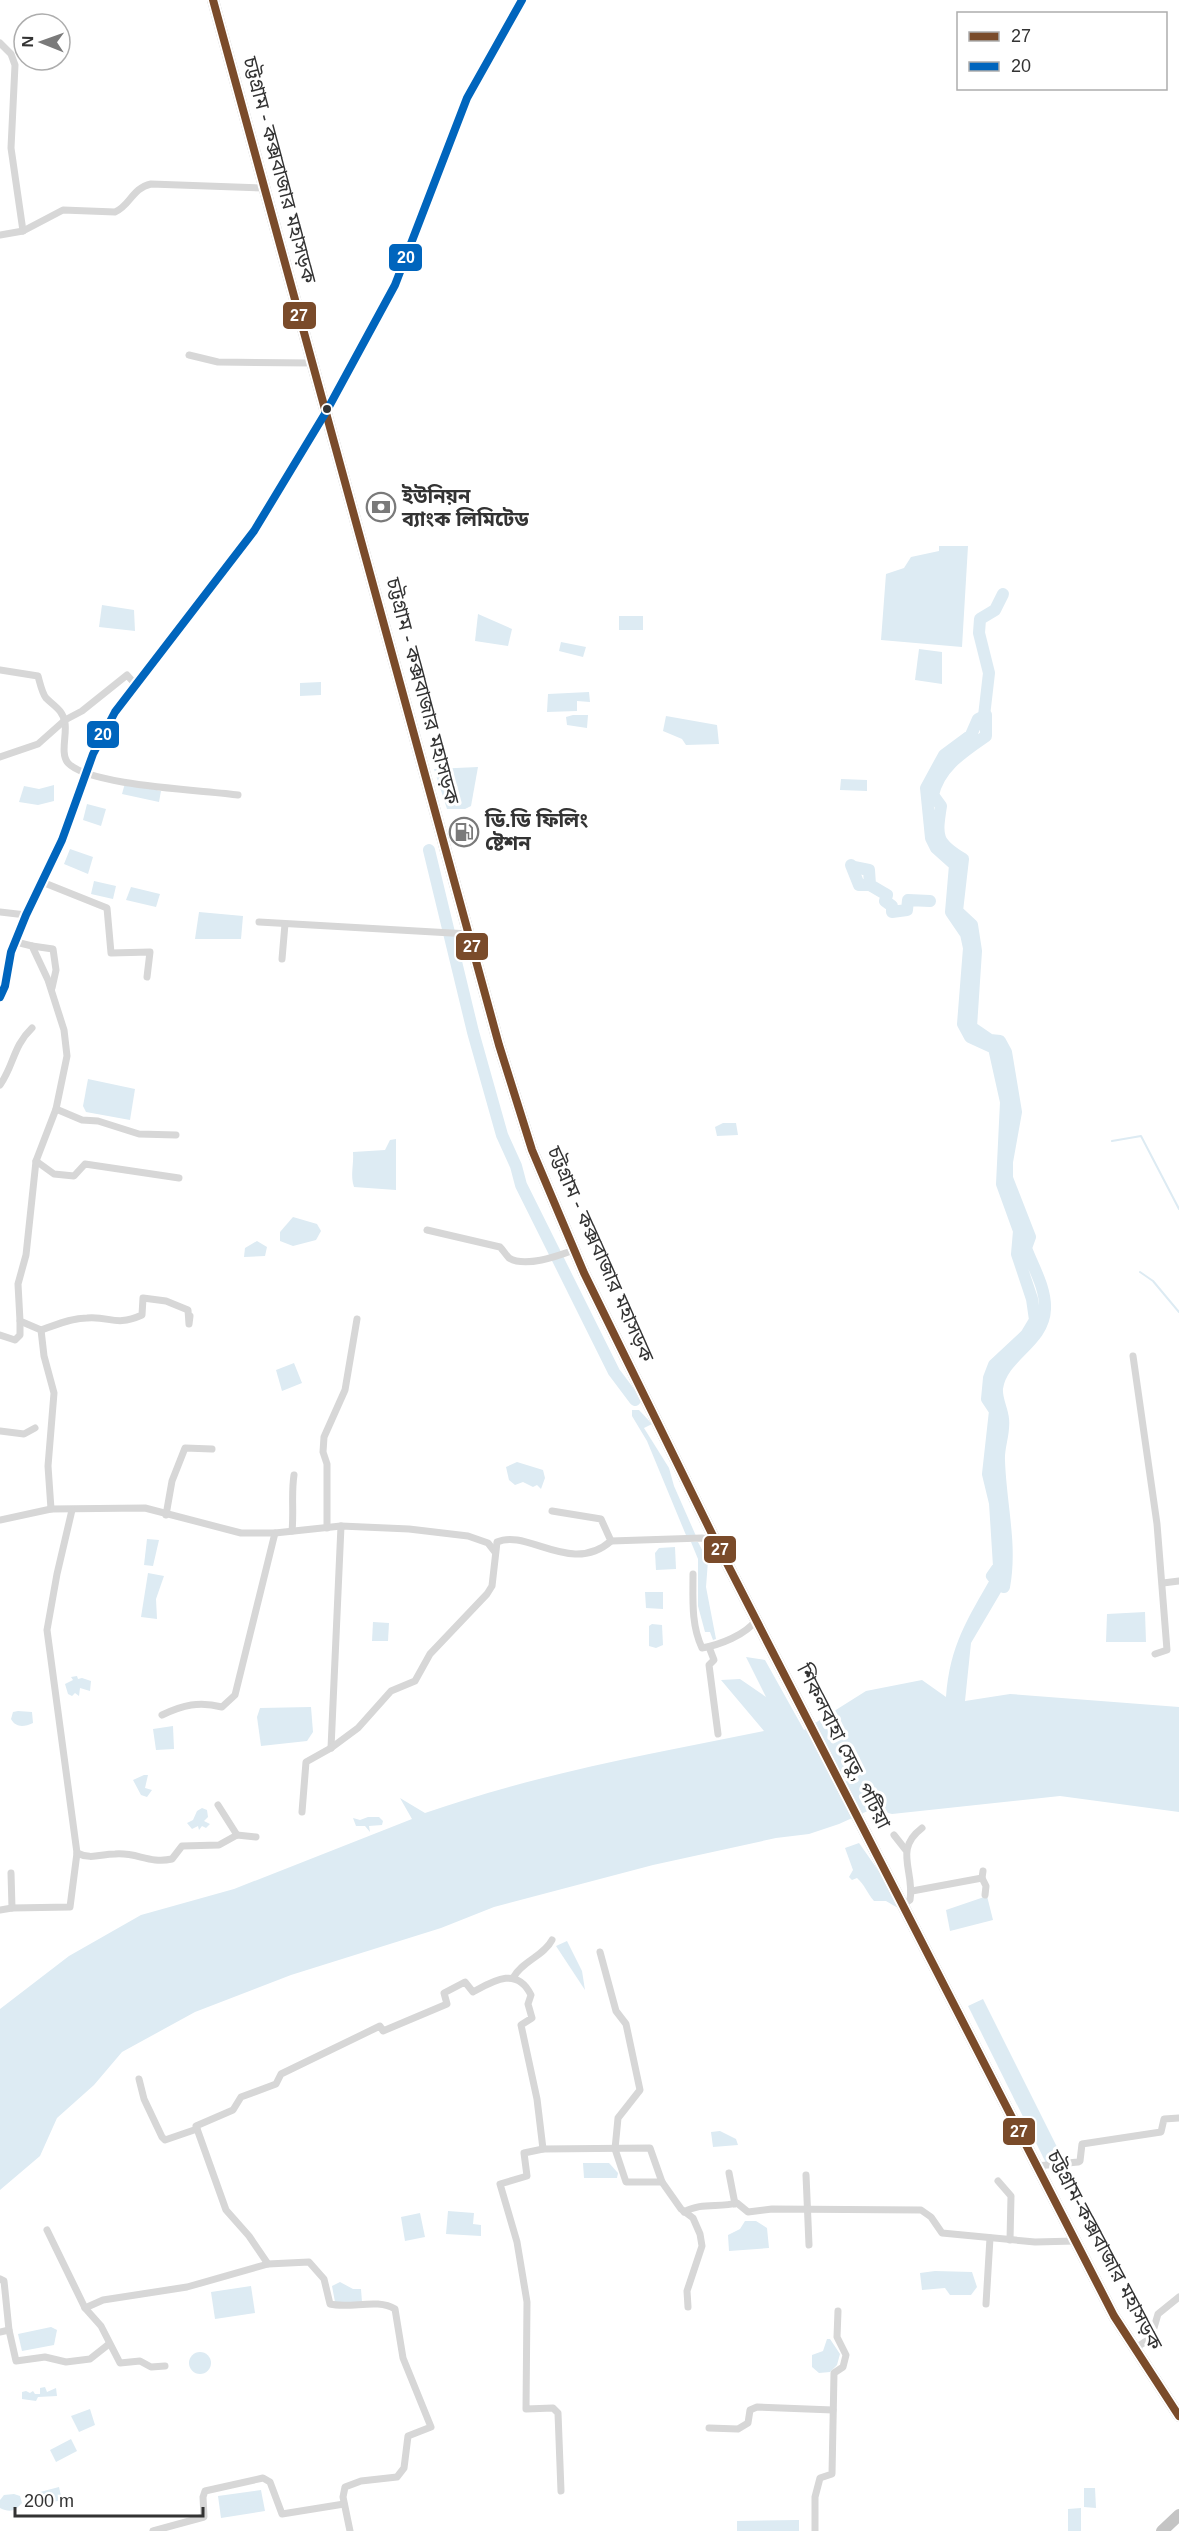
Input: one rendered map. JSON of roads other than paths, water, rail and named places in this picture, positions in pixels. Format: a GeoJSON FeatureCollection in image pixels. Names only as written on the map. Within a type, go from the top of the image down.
{"type":"FeatureCollection","features":[{"type":"Feature","properties":{"kind":"highway","name":"চট্টগ্রাম - কক্সবাজার মহাসড়ক"},"geometry":{"type":"LineString","coordinates":[[213,0],[499,1045],[532,1150],[569,1252],[715,1540],[766,1635]]}},
{"type":"Feature","properties":{"kind":"highway","name":"শিকলবাহা সেতু, পটিয়া"},"geometry":{"type":"LineString","coordinates":[[766,1635],[888,1875]]}},
{"type":"Feature","properties":{"kind":"highway","name":"চট্টগ্রাম-কক্সবাজার মহাসড়ক"},"geometry":{"type":"LineString","coordinates":[[888,1875],[1113,2316],[1179,2414]]}},
{"type":"Feature","properties":{"kind":"highway"},"geometry":{"type":"LineString","coordinates":[[1162,2531],[1179,2515]]}},
{"type":"Feature","properties":{"kind":"main road"},"geometry":{"type":"LineString","coordinates":[[326,412],[395,285],[467,98],[522,0]]}},
{"type":"Feature","properties":{"kind":"street"},"geometry":{"type":"LineString","coordinates":[[0,43],[11,54],[15,66],[11,148],[23,231]]}},
{"type":"Feature","properties":{"kind":"street"},"geometry":{"type":"LineString","coordinates":[[0,235],[23,231],[63,210],[115,212],[120,210],[135,190],[151,184],[264,188]]}},
{"type":"Feature","properties":{"kind":"street"},"geometry":{"type":"LineString","coordinates":[[189,355],[218,362],[313,363]]}},
{"type":"Feature","properties":{"kind":"street"},"geometry":{"type":"LineString","coordinates":[[0,997],[26,915],[62,840],[93,754],[115,712],[254,531],[326,412]]}},
{"type":"Feature","properties":{"kind":"street"},"geometry":{"type":"LineString","coordinates":[[0,669],[38,676],[45,697],[56,704],[65,720],[67,739],[64,755],[68,763],[86,774],[164,788],[238,795]]}},
{"type":"Feature","properties":{"kind":"street"},"geometry":{"type":"LineString","coordinates":[[0,757],[38,744],[65,720],[82,711],[127,675],[135,684]]}},
{"type":"Feature","properties":{"kind":"street"},"geometry":{"type":"LineString","coordinates":[[42,882],[106,908],[111,953],[150,952],[147,977]]}},
{"type":"Feature","properties":{"kind":"street"},"geometry":{"type":"LineString","coordinates":[[0,912],[26,915]]}},
{"type":"Feature","properties":{"kind":"street"},"geometry":{"type":"LineString","coordinates":[[259,922],[469,934]]}},
{"type":"Feature","properties":{"kind":"street"},"geometry":{"type":"LineString","coordinates":[[282,959],[285,924]]}},
{"type":"Feature","properties":{"kind":"street"},"geometry":{"type":"LineString","coordinates":[[16,942],[53,949],[56,970],[52,991]]}},
{"type":"Feature","properties":{"kind":"street"},"geometry":{"type":"LineString","coordinates":[[0,1335],[15,1340],[20,1335],[18,1284],[26,1255],[36,1161],[56,1109],[67,1056],[64,1030],[52,991],[32,946]]}},
{"type":"Feature","properties":{"kind":"street"},"geometry":{"type":"LineString","coordinates":[[0,1085],[6,1077],[19,1040],[32,1028]]}},
{"type":"Feature","properties":{"kind":"street"},"geometry":{"type":"LineString","coordinates":[[56,1109],[82,1120],[98,1121],[139,1134],[176,1135]]}},
{"type":"Feature","properties":{"kind":"street"},"geometry":{"type":"LineString","coordinates":[[36,1161],[54,1174],[74,1176],[85,1164],[144,1175],[158,1173],[179,1178]]}},
{"type":"Feature","properties":{"kind":"street"},"geometry":{"type":"LineString","coordinates":[[427,1230],[500,1247],[508,1257],[514,1260],[548,1261],[569,1252]]}},
{"type":"Feature","properties":{"kind":"street"},"geometry":{"type":"LineString","coordinates":[[20,1321],[41,1330],[89,1317],[119,1323],[142,1315],[143,1298],[166,1301],[188,1310],[189,1324],[190,1316]]}},
{"type":"Feature","properties":{"kind":"street"},"geometry":{"type":"LineString","coordinates":[[327,1528],[327,1464],[323,1452],[324,1437],[345,1390],[357,1319]]}},
{"type":"Feature","properties":{"kind":"street"},"geometry":{"type":"LineString","coordinates":[[41,1330],[44,1356],[54,1393],[48,1466],[51,1509]]}},
{"type":"Feature","properties":{"kind":"street"},"geometry":{"type":"LineString","coordinates":[[1133,1356],[1163,1583],[1167,1650],[1155,1654]]}},
{"type":"Feature","properties":{"kind":"street"},"geometry":{"type":"LineString","coordinates":[[0,1431],[24,1434],[35,1428]]}},
{"type":"Feature","properties":{"kind":"street"},"geometry":{"type":"LineString","coordinates":[[166,1515],[172,1481],[185,1448],[212,1449]]}},
{"type":"Feature","properties":{"kind":"street"},"geometry":{"type":"LineString","coordinates":[[292,1531],[294,1508],[291,1492],[294,1475]]}},
{"type":"Feature","properties":{"kind":"street"},"geometry":{"type":"LineString","coordinates":[[0,1520],[51,1509],[145,1508],[241,1533],[276,1533],[341,1526],[409,1529],[468,1536],[488,1543],[495,1552]]}},
{"type":"Feature","properties":{"kind":"street"},"geometry":{"type":"LineString","coordinates":[[0,1910],[69,1907],[77,1853],[47,1630],[72,1510]]}},
{"type":"Feature","properties":{"kind":"street"},"geometry":{"type":"LineString","coordinates":[[552,1511],[601,1519],[611,1541]]}},
{"type":"Feature","properties":{"kind":"street"},"geometry":{"type":"LineString","coordinates":[[331,1748],[341,1526]]}},
{"type":"Feature","properties":{"kind":"street"},"geometry":{"type":"LineString","coordinates":[[162,1715],[183,1704],[200,1706],[209,1704],[222,1707],[235,1695],[276,1533]]}},
{"type":"Feature","properties":{"kind":"street"},"geometry":{"type":"LineString","coordinates":[[302,1812],[306,1762],[331,1748],[358,1728],[392,1692],[415,1681],[430,1654],[492,1586],[497,1542],[503,1540],[583,1554],[595,1552],[611,1541],[702,1538],[715,1540]]}},
{"type":"Feature","properties":{"kind":"street"},"geometry":{"type":"LineString","coordinates":[[693,1574],[696,1636],[702,1648],[751,1628],[757,1618]]}},
{"type":"Feature","properties":{"kind":"street"},"geometry":{"type":"LineString","coordinates":[[1163,1583],[1179,1581]]}},
{"type":"Feature","properties":{"kind":"street"},"geometry":{"type":"LineString","coordinates":[[709,1647],[714,1660],[709,1665],[718,1734]]}},
{"type":"Feature","properties":{"kind":"street"},"geometry":{"type":"LineString","coordinates":[[218,1805],[237,1835]]}},
{"type":"Feature","properties":{"kind":"street"},"geometry":{"type":"LineString","coordinates":[[905,1849],[910,1837],[922,1828]]}},
{"type":"Feature","properties":{"kind":"street"},"geometry":{"type":"LineString","coordinates":[[77,1853],[87,1858],[132,1854],[145,1861],[161,1862],[172,1859],[182,1846],[219,1845],[237,1835],[256,1837]]}},
{"type":"Feature","properties":{"kind":"street"},"geometry":{"type":"LineString","coordinates":[[894,1836],[905,1849],[912,1891],[910,1900],[903,1905]]}},
{"type":"Feature","properties":{"kind":"street"},"geometry":{"type":"LineString","coordinates":[[10,1873],[12,1908]]}},
{"type":"Feature","properties":{"kind":"street"},"geometry":{"type":"LineString","coordinates":[[912,1891],[982,1875],[986,1886],[985,1894]]}},
{"type":"Feature","properties":{"kind":"street"},"geometry":{"type":"LineString","coordinates":[[513,1978],[524,1964],[549,1946],[552,1940]]}},
{"type":"Feature","properties":{"kind":"street"},"geometry":{"type":"LineString","coordinates":[[600,1952],[616,2011],[626,2024],[640,2090],[619,2116],[615,2149],[626,2182],[662,2182]]}},
{"type":"Feature","properties":{"kind":"street"},"geometry":{"type":"LineString","coordinates":[[268,2264],[249,2235],[226,2210],[196,2126],[232,2110],[241,2097],[276,2084],[281,2074],[380,2026],[382,2031],[447,2004],[444,1993],[465,1982],[472,1992],[501,1977],[513,1978],[529,1990],[531,1995],[528,2004],[531,2018],[522,2025],[537,2099],[543,2149]]}},
{"type":"Feature","properties":{"kind":"street"},"geometry":{"type":"LineString","coordinates":[[139,2079],[144,2099],[165,2140],[197,2129]]}},
{"type":"Feature","properties":{"kind":"street"},"geometry":{"type":"LineString","coordinates":[[1037,2166],[1078,2162],[1082,2144],[1161,2132],[1164,2119],[1179,2118]]}},
{"type":"Feature","properties":{"kind":"street"},"geometry":{"type":"LineString","coordinates":[[561,2491],[558,2413],[553,2408],[526,2409],[526,2302],[517,2242],[500,2184],[527,2176],[524,2153],[543,2149],[650,2148],[662,2182],[684,2212],[693,2218],[702,2246],[687,2291],[688,2307]]}},
{"type":"Feature","properties":{"kind":"street"},"geometry":{"type":"LineString","coordinates":[[729,2173],[735,2204],[747,2215],[772,2208],[806,2211],[846,2208],[921,2210],[931,2217],[942,2232],[1010,2240],[1075,2241]]}},
{"type":"Feature","properties":{"kind":"street"},"geometry":{"type":"LineString","coordinates":[[806,2175],[808,2245]]}},
{"type":"Feature","properties":{"kind":"street"},"geometry":{"type":"LineString","coordinates":[[998,2181],[1011,2196],[1010,2240]]}},
{"type":"Feature","properties":{"kind":"street"},"geometry":{"type":"LineString","coordinates":[[684,2212],[702,2205],[735,2204]]}},
{"type":"Feature","properties":{"kind":"street"},"geometry":{"type":"LineString","coordinates":[[47,2230],[85,2308],[101,2326],[120,2363],[140,2361],[151,2367],[165,2366]]}},
{"type":"Feature","properties":{"kind":"street"},"geometry":{"type":"LineString","coordinates":[[986,2304],[990,2238]]}},
{"type":"Feature","properties":{"kind":"street"},"geometry":{"type":"LineString","coordinates":[[85,2308],[103,2300],[187,2288],[268,2264],[309,2262],[324,2279],[330,2304],[341,2307],[388,2304],[396,2309],[403,2358],[431,2427],[408,2436],[404,2468],[397,2477],[361,2481],[345,2487],[344,2504],[350,2531]]}},
{"type":"Feature","properties":{"kind":"street"},"geometry":{"type":"LineString","coordinates":[[0,2279],[4,2281],[9,2330],[16,2361],[45,2357],[66,2362],[90,2359],[110,2344]]}},
{"type":"Feature","properties":{"kind":"street"},"geometry":{"type":"LineString","coordinates":[[1134,2349],[1151,2338],[1158,2314],[1179,2297]]}},
{"type":"Feature","properties":{"kind":"street"},"geometry":{"type":"LineString","coordinates":[[815,2531],[814,2497],[820,2478],[832,2474],[834,2373],[843,2367],[846,2355],[837,2337],[838,2311]]}},
{"type":"Feature","properties":{"kind":"street"},"geometry":{"type":"LineString","coordinates":[[0,2332],[9,2330]]}},
{"type":"Feature","properties":{"kind":"street"},"geometry":{"type":"LineString","coordinates":[[709,2428],[738,2429],[748,2423],[750,2410],[757,2407],[833,2410]]}},
{"type":"Feature","properties":{"kind":"street"},"geometry":{"type":"LineString","coordinates":[[153,2531],[204,2517],[202,2497],[205,2491],[263,2478],[270,2482],[282,2514],[344,2504]]}},
{"type":"Feature","properties":{"kind":"waterway"},"geometry":{"type":"LineString","coordinates":[[984,716],[989,673],[979,633],[980,619],[995,610],[1003,594]]}},
{"type":"Feature","properties":{"kind":"waterway"},"geometry":{"type":"LineString","coordinates":[[986,715],[986,736],[946,768],[933,795],[941,806],[940,838],[947,848],[963,859],[957,911],[972,925],[976,951],[971,1027],[990,1040],[1000,1041],[1006,1052],[1016,1112],[1007,1162],[1007,1178],[1030,1237],[1026,1248],[1045,1301],[1043,1321],[1038,1331],[1006,1367],[997,1388],[1003,1424],[999,1455],[1007,1555],[1004,1587],[992,1576],[999,1566],[995,1503],[988,1474],[995,1411],[987,1399],[989,1378],[994,1365],[1026,1335],[1035,1320],[1032,1299],[1017,1254],[1019,1231],[1002,1184],[1006,1102],[994,1048],[970,1037],[963,1024],[969,948],[966,934],[951,912],[955,865],[936,848],[931,838],[926,788],[944,755],[971,735],[978,719],[986,715]]}},
{"type":"Feature","properties":{"kind":"waterway"},"geometry":{"type":"LineString","coordinates":[[429,850],[473,1032],[502,1135],[516,1166],[521,1185],[614,1372],[635,1400]]}},
{"type":"Feature","properties":{"kind":"waterway"},"geometry":{"type":"LineString","coordinates":[[851,865],[859,885],[870,885]]}},
{"type":"Feature","properties":{"kind":"waterway"},"geometry":{"type":"LineString","coordinates":[[854,867],[869,870],[870,885],[887,895],[885,901],[892,906],[892,912],[907,910],[908,900],[930,901]]}},
{"type":"Feature","properties":{"kind":"waterway"},"geometry":{"type":"LineString","coordinates":[[1112,1141],[1141,1136],[1179,1209]]}},
{"type":"Feature","properties":{"kind":"waterway"},"geometry":{"type":"LineString","coordinates":[[1140,1272],[1153,1281],[1179,1312]]}},
{"type":"Feature","properties":{"kind":"place","name":"ইউনিয়ন ব্যাংক লিমিটেড"},"geometry":{"type":"Point","coordinates":[381,507]}},
{"type":"Feature","properties":{"kind":"place","name":"ডি.ডি ফিলিং ষ্টেশন"},"geometry":{"type":"Point","coordinates":[464,832]}}]}
